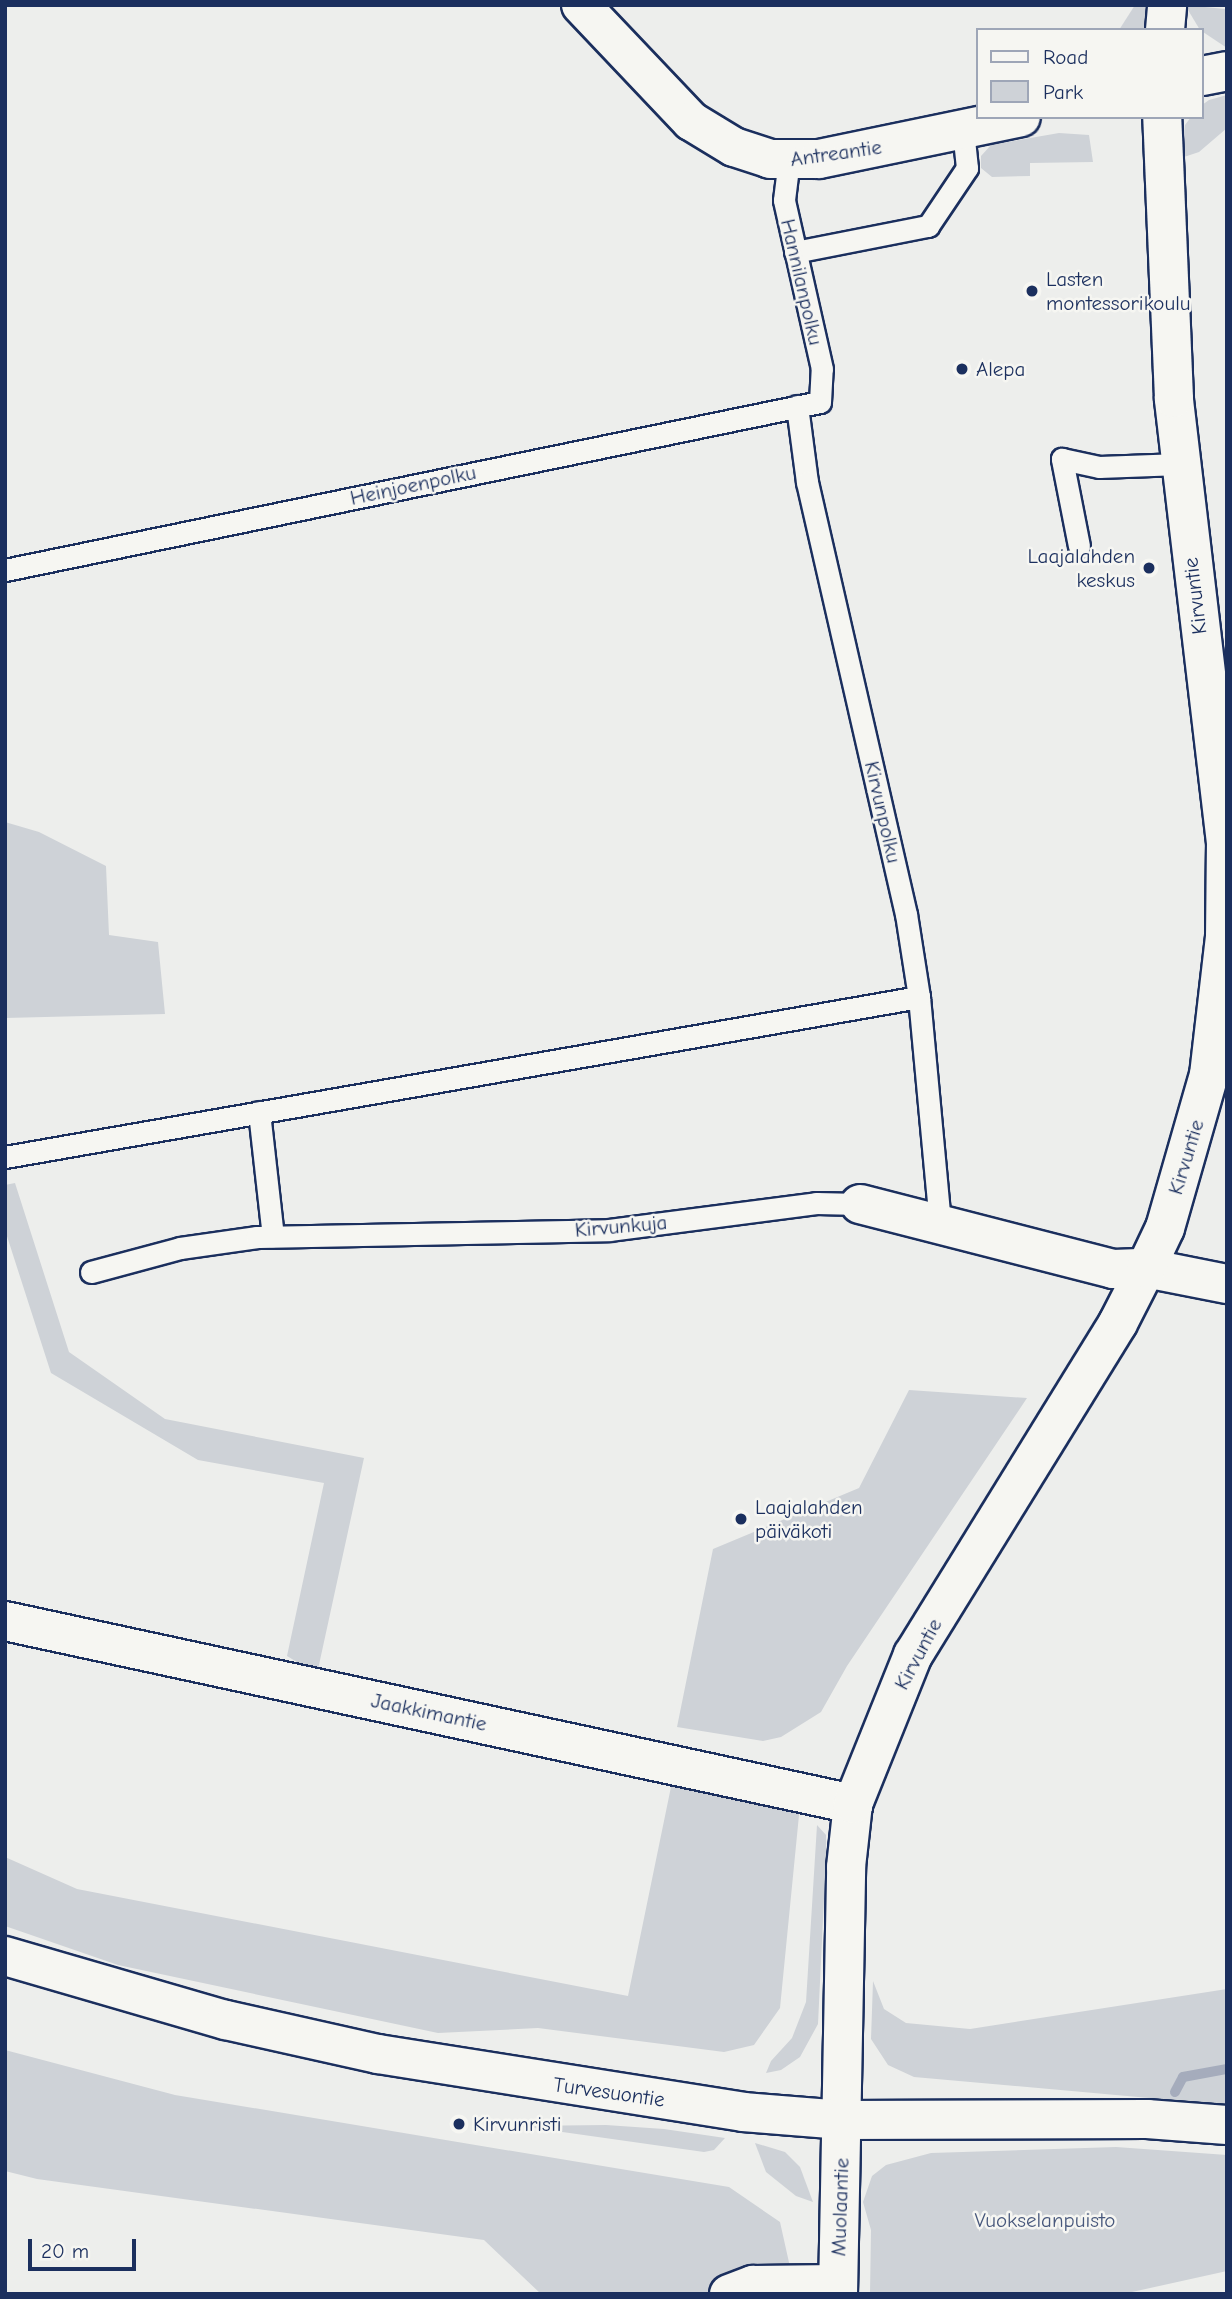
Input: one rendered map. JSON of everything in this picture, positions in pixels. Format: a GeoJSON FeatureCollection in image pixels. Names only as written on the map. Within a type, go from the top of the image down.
{"type":"FeatureCollection","features":[{"type":"Feature","properties":{"kind":"street","name":"Antreantie"},"geometry":{"type":"LineString","coordinates":[[581,5],[691,121],[734,147],[789,162],[962,131],[1013,119]]}},
{"type":"Feature","properties":{"kind":"street"},"geometry":{"type":"LineString","coordinates":[[1165,28],[1167,5]]}},
{"type":"Feature","properties":{"kind":"street"},"geometry":{"type":"LineString","coordinates":[[1204,76],[1227,71]]}},
{"type":"Feature","properties":{"kind":"street","name":"Kirvuntie"},"geometry":{"type":"LineString","coordinates":[[843,2120],[846,1867],[853,1804],[913,1656],[1118,1323],[1146,1268],[1165,1228],[1209,1075],[1225,937],[1226,843],[1180,464],[1162,119]]}},
{"type":"Feature","properties":{"kind":"street","name":"Kirvunkuja"},"geometry":{"type":"LineString","coordinates":[[860,1203],[1113,1269],[1146,1268],[1227,1284]]}},
{"type":"Feature","properties":{"kind":"street","name":"Jaakkimantie"},"geometry":{"type":"LineString","coordinates":[[5,1621],[853,1804]]}},
{"type":"Feature","properties":{"kind":"street","name":"Turvesuontie"},"geometry":{"type":"LineString","coordinates":[[5,1956],[226,2020],[378,2054],[715,2108],[843,2120],[1147,2119],[1227,2125]]}},
{"type":"Feature","properties":{"kind":"street","name":"Muolaantie"},"geometry":{"type":"LineString","coordinates":[[838,2289],[843,2120]]}},
{"type":"Feature","properties":{"kind":"street"},"geometry":{"type":"LineString","coordinates":[[729,2294],[753,2285],[838,2289]]}},
{"type":"Feature","properties":{"kind":"lane"},"geometry":{"type":"LineString","coordinates":[[795,252],[929,226],[967,168],[962,131]]}},
{"type":"Feature","properties":{"kind":"lane","name":"Hannilanpolku"},"geometry":{"type":"LineString","coordinates":[[789,162],[784,200],[822,369],[820,402]]}},
{"type":"Feature","properties":{"kind":"lane","name":"Heinjoenpolku"},"geometry":{"type":"LineString","coordinates":[[5,570],[820,402]]}},
{"type":"Feature","properties":{"kind":"lane","name":"Kirvunpolku"},"geometry":{"type":"LineString","coordinates":[[797,406],[807,482],[906,914],[919,997],[940,1223]]}},
{"type":"Feature","properties":{"kind":"lane"},"geometry":{"type":"LineString","coordinates":[[1079,547],[1062,459],[1099,467],[1180,464]]}},
{"type":"Feature","properties":{"kind":"lane"},"geometry":{"type":"LineString","coordinates":[[5,1157],[919,997]]}},
{"type":"Feature","properties":{"kind":"lane"},"geometry":{"type":"LineString","coordinates":[[259,1112],[274,1236]]}},
{"type":"Feature","properties":{"kind":"lane","name":"Kirvunkuja"},"geometry":{"type":"LineString","coordinates":[[91,1272],[180,1248],[274,1236],[609,1230],[816,1203],[860,1203]]}},
{"type":"Feature","properties":{"kind":"green space"},"geometry":{"type":"Polygon","coordinates":[[[1135,5],[1146,5],[1145,28],[1120,28],[1135,5]]]}},
{"type":"Feature","properties":{"kind":"green space"},"geometry":{"type":"Polygon","coordinates":[[[1185,5],[1225,9],[1227,48],[1204,33],[1204,28],[1199,28],[1185,5]]]}},
{"type":"Feature","properties":{"kind":"green space"},"geometry":{"type":"Polygon","coordinates":[[[1227,95],[1227,128],[1199,152],[1181,158],[1185,125],[1190,119],[1204,119],[1204,104],[1227,95]]]}},
{"type":"Feature","properties":{"kind":"green space"},"geometry":{"type":"Polygon","coordinates":[[[1059,133],[1089,135],[1093,162],[1030,163],[1030,176],[992,177],[981,168],[981,156],[991,145],[1059,133]]]}},
{"type":"Feature","properties":{"kind":"green space"},"geometry":{"type":"Polygon","coordinates":[[[5,822],[39,832],[106,866],[109,935],[158,942],[165,1014],[5,1018],[5,822]]]}},
{"type":"Feature","properties":{"kind":"green space"},"geometry":{"type":"Polygon","coordinates":[[[15,1183],[69,1352],[165,1419],[364,1458],[317,1674],[287,1656],[324,1483],[198,1460],[51,1373],[5,1230],[5,1185],[15,1183]]]}},
{"type":"Feature","properties":{"kind":"green space"},"geometry":{"type":"Polygon","coordinates":[[[909,1390],[1027,1398],[847,1666],[821,1712],[781,1737],[763,1741],[677,1727],[713,1549],[859,1488],[909,1390]]]}},
{"type":"Feature","properties":{"kind":"green space"},"geometry":{"type":"Polygon","coordinates":[[[672,1782],[800,1805],[780,2008],[754,2045],[724,2052],[538,2028],[438,2033],[118,1965],[5,1926],[5,1857],[77,1889],[628,1996],[672,1782]]]}},
{"type":"Feature","properties":{"kind":"green space"},"geometry":{"type":"Polygon","coordinates":[[[817,1825],[826,1835],[818,2024],[800,2057],[781,2070],[766,2073],[771,2061],[792,2038],[806,2002],[817,1825]]]}},
{"type":"Feature","properties":{"kind":"green space"},"geometry":{"type":"Polygon","coordinates":[[[873,1981],[884,2009],[906,2023],[970,2029],[1227,1989],[1227,2105],[914,2077],[888,2065],[871,2039],[873,1981]]]}},
{"type":"Feature","properties":{"kind":"green space"},"geometry":{"type":"Polygon","coordinates":[[[5,2050],[175,2095],[729,2187],[780,2222],[792,2276],[730,2285],[705,2294],[541,2294],[484,2240],[37,2179],[5,2171],[5,2050]]]}},
{"type":"Feature","properties":{"kind":"green space"},"geometry":{"type":"Polygon","coordinates":[[[606,2125],[664,2129],[725,2138],[714,2150],[704,2152],[520,2126],[606,2125]]]}},
{"type":"Feature","properties":{"kind":"green space"},"geometry":{"type":"Polygon","coordinates":[[[755,2143],[785,2152],[800,2167],[813,2202],[796,2196],[766,2172],[755,2143]]]}},
{"type":"Feature","properties":{"kind":"green space","name":"Vuokselanpuisto"},"geometry":{"type":"Polygon","coordinates":[[[1116,2147],[1227,2155],[1227,2271],[1123,2294],[870,2294],[871,2230],[863,2202],[872,2176],[886,2165],[931,2153],[1116,2147]]]}},
{"type":"Feature","properties":{"kind":"waterway"},"geometry":{"type":"LineString","coordinates":[[1175,2092],[1183,2077],[1227,2069]]}},
{"type":"Feature","properties":{"kind":"place","name":"Lasten montessorikoulu"},"geometry":{"type":"Point","coordinates":[1032,291]}},
{"type":"Feature","properties":{"kind":"place","name":"Alepa"},"geometry":{"type":"Point","coordinates":[962,369]}},
{"type":"Feature","properties":{"kind":"place","name":"Laajalahden keskus"},"geometry":{"type":"Point","coordinates":[1149,568]}},
{"type":"Feature","properties":{"kind":"place","name":"Laajalahden päiväkoti"},"geometry":{"type":"Point","coordinates":[741,1519]}},
{"type":"Feature","properties":{"kind":"place","name":"Kirvunristi"},"geometry":{"type":"Point","coordinates":[459,2124]}}]}
